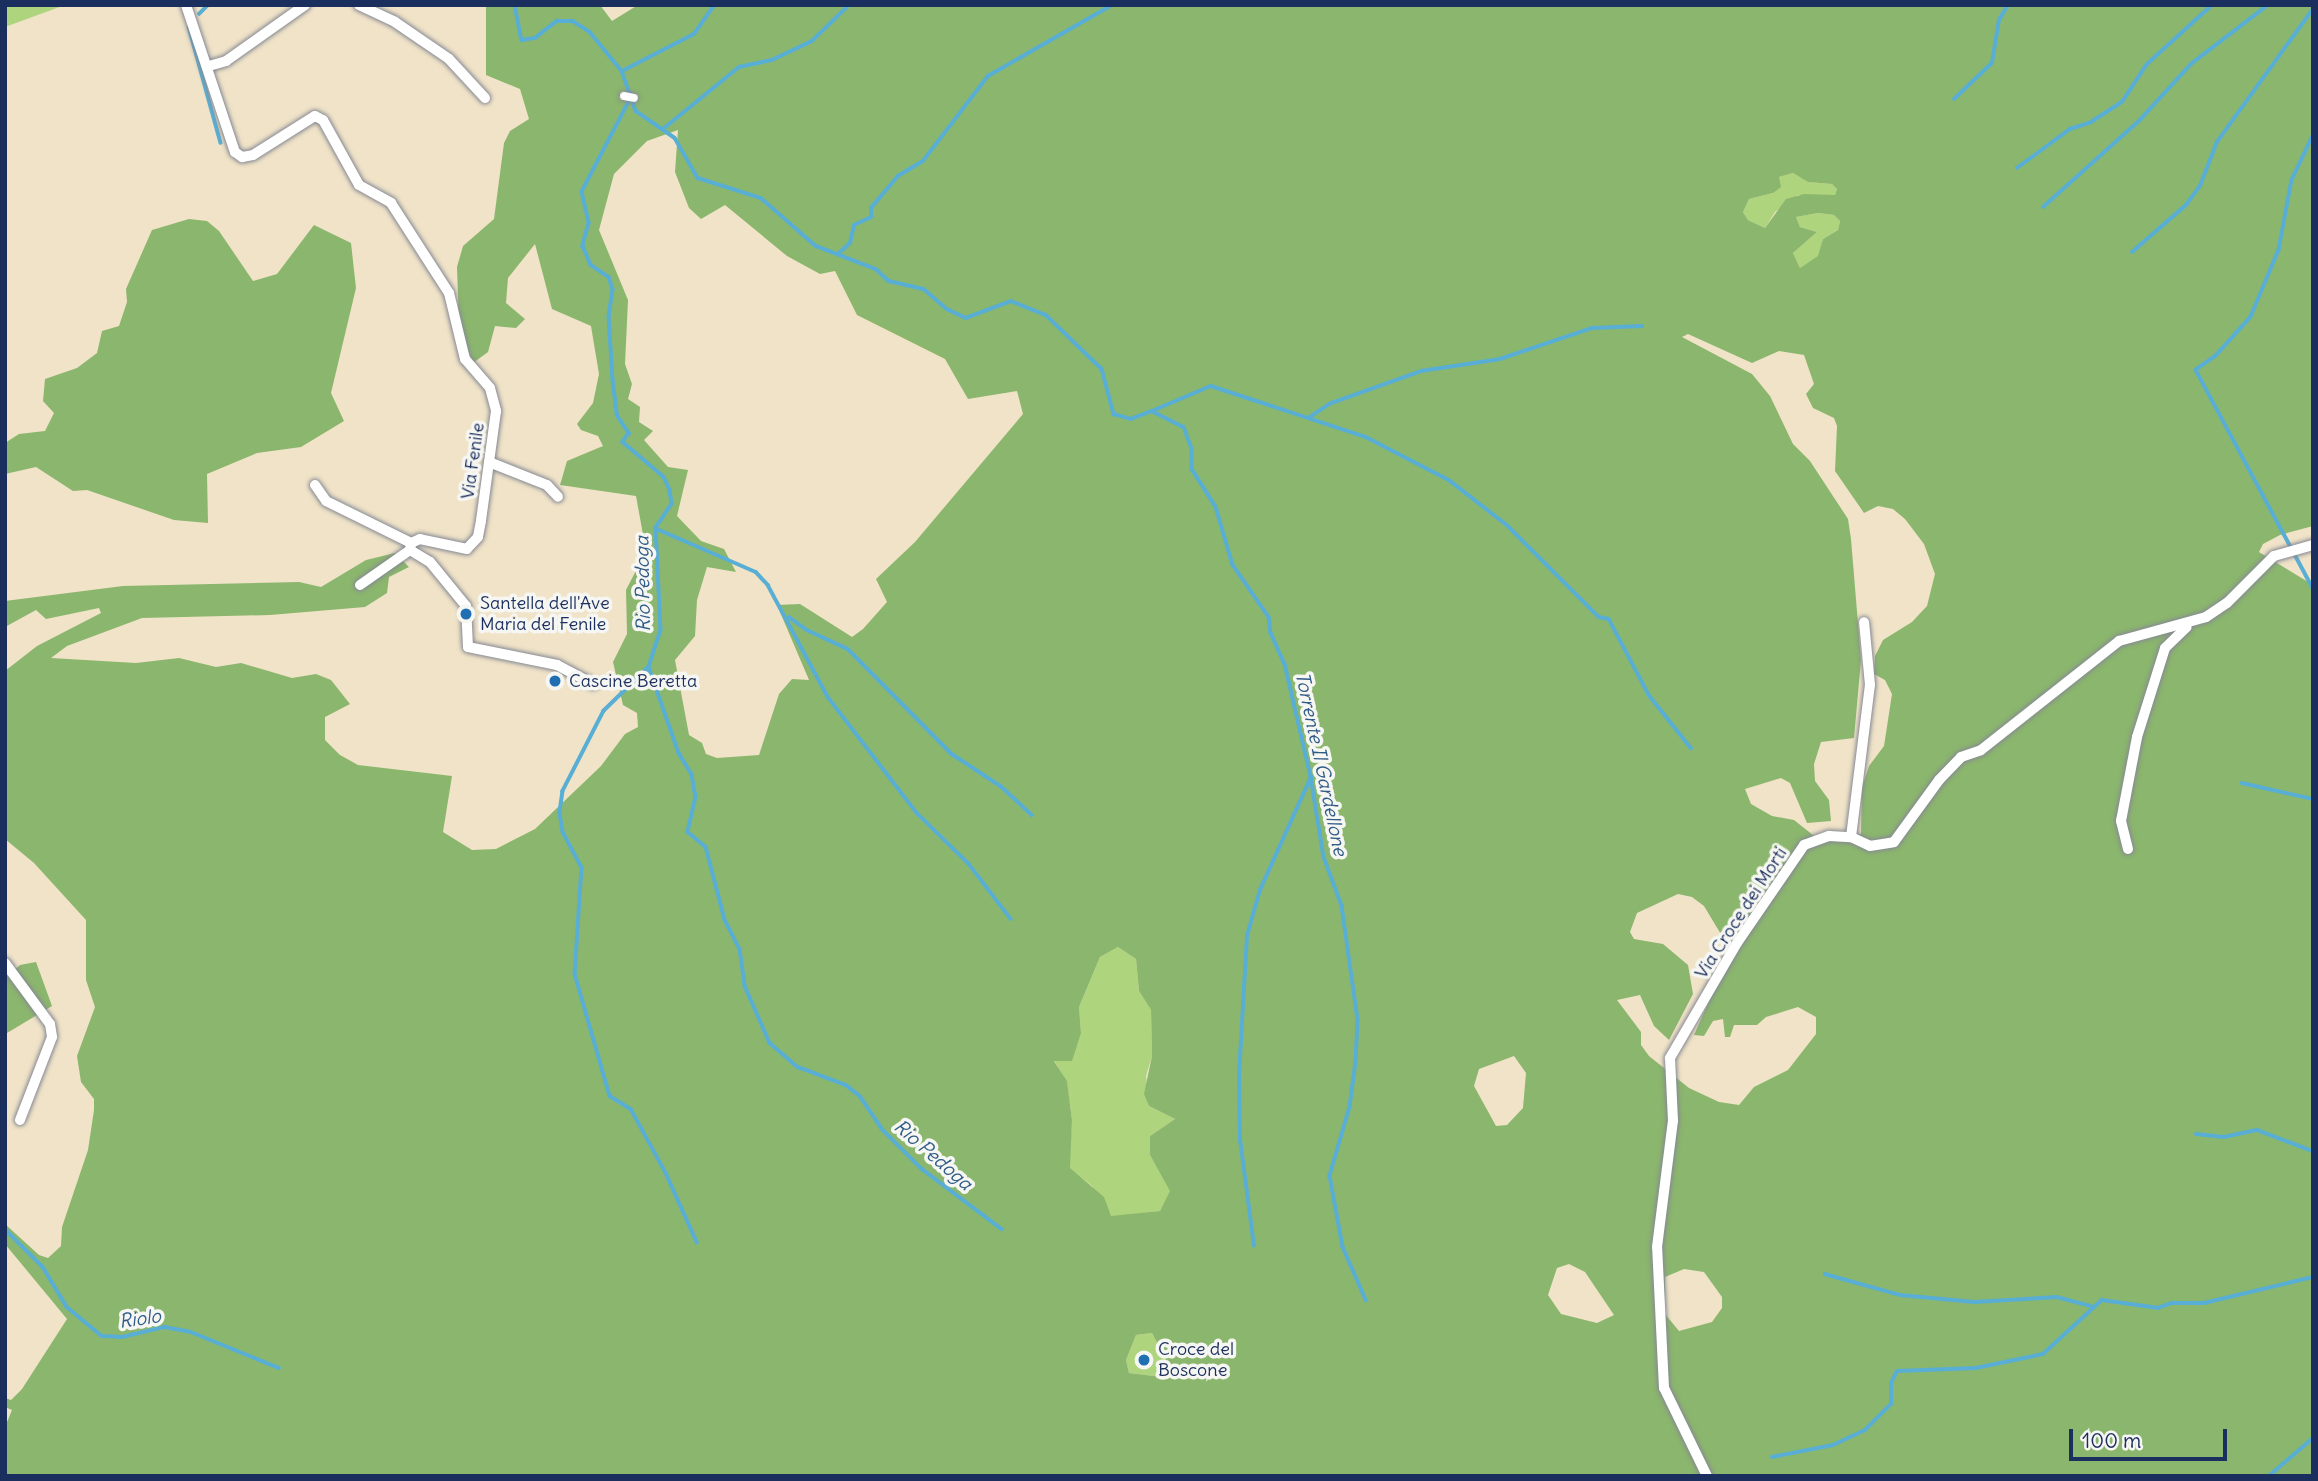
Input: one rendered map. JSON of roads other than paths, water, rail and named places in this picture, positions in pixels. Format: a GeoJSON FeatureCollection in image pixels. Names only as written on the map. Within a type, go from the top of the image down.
{"type":"FeatureCollection","features":[{"type":"Feature","properties":{"kind":"street"},"geometry":{"type":"LineString","coordinates":[[186,5],[209,66],[226,61],[305,5]]}},
{"type":"Feature","properties":{"kind":"street"},"geometry":{"type":"LineString","coordinates":[[359,5],[395,22],[449,59],[485,98]]}},
{"type":"Feature","properties":{"kind":"street","name":"Via Fenile"},"geometry":{"type":"LineString","coordinates":[[209,66],[230,144],[242,157],[315,116],[330,130],[359,185],[391,203],[449,293],[465,359],[490,388],[496,411],[478,537],[467,549],[433,541],[410,546]]}},
{"type":"Feature","properties":{"kind":"street"},"geometry":{"type":"LineString","coordinates":[[624,96],[634,98]]}},
{"type":"Feature","properties":{"kind":"street"},"geometry":{"type":"LineString","coordinates":[[489,462],[547,485],[558,497]]}},
{"type":"Feature","properties":{"kind":"street"},"geometry":{"type":"LineString","coordinates":[[315,485],[326,501],[410,546],[430,562],[466,606],[468,647],[557,664],[593,684]]}},
{"type":"Feature","properties":{"kind":"street","name":"Via Croce dei Morti"},"geometry":{"type":"LineString","coordinates":[[1707,1476],[1664,1388],[1657,1247],[1673,1121],[1670,1058],[1737,943],[1804,845],[1829,836],[1851,837],[1870,846],[1894,842],[1939,780],[1961,757],[1981,750],[2119,641],[2190,624],[2227,603],[2274,556],[2313,545]]}},
{"type":"Feature","properties":{"kind":"street"},"geometry":{"type":"LineString","coordinates":[[360,585],[410,546]]}},
{"type":"Feature","properties":{"kind":"street"},"geometry":{"type":"LineString","coordinates":[[1851,837],[1870,685],[1864,622]]}},
{"type":"Feature","properties":{"kind":"street"},"geometry":{"type":"LineString","coordinates":[[2128,849],[2121,821],[2137,737],[2165,648],[2190,624]]}},
{"type":"Feature","properties":{"kind":"street"},"geometry":{"type":"LineString","coordinates":[[5,962],[50,1024],[52,1037],[20,1120]]}},
{"type":"Feature","properties":{"kind":"waterway"},"geometry":{"type":"LineString","coordinates":[[199,14],[208,5]]}},
{"type":"Feature","properties":{"kind":"waterway","name":"Torrente Il Gardellone"},"geometry":{"type":"LineString","coordinates":[[515,5],[522,40],[535,38],[557,21],[573,21],[590,32],[622,71],[636,111],[675,138],[698,178],[761,198],[816,246],[876,269],[889,281],[924,289],[947,309],[966,318],[1011,301],[1046,315],[1102,369],[1114,414],[1131,419],[1152,411],[1184,427],[1192,449],[1192,469],[1216,507],[1233,565],[1269,617],[1271,633],[1285,664],[1311,777],[1324,857],[1342,906],[1358,1020],[1350,1107],[1330,1176],[1343,1247],[1366,1300]]}},
{"type":"Feature","properties":{"kind":"waterway"},"geometry":{"type":"LineString","coordinates":[[622,71],[694,34],[714,5]]}},
{"type":"Feature","properties":{"kind":"waterway"},"geometry":{"type":"LineString","coordinates":[[663,129],[739,67],[772,60],[812,41],[849,5]]}},
{"type":"Feature","properties":{"kind":"waterway"},"geometry":{"type":"LineString","coordinates":[[839,253],[850,243],[854,225],[871,217],[871,208],[898,176],[923,161],[988,76],[1112,5]]}},
{"type":"Feature","properties":{"kind":"waterway"},"geometry":{"type":"LineString","coordinates":[[1954,99],[1992,63],[1999,20],[2008,5]]}},
{"type":"Feature","properties":{"kind":"waterway"},"geometry":{"type":"LineString","coordinates":[[2017,168],[2070,129],[2091,122],[2122,102],[2147,64],[2212,5]]}},
{"type":"Feature","properties":{"kind":"waterway"},"geometry":{"type":"LineString","coordinates":[[2043,207],[2139,121],[2191,64],[2268,5]]}},
{"type":"Feature","properties":{"kind":"waterway"},"geometry":{"type":"LineString","coordinates":[[2132,252],[2186,205],[2200,186],[2217,142],[2313,9]]}},
{"type":"Feature","properties":{"kind":"waterway"},"geometry":{"type":"LineString","coordinates":[[189,27],[221,143]]}},
{"type":"Feature","properties":{"kind":"waterway","name":"Rio Pedoga"},"geometry":{"type":"LineString","coordinates":[[630,100],[582,192],[589,223],[583,246],[591,265],[609,277],[613,289],[609,316],[613,380],[617,415],[629,433],[623,442],[664,477],[670,490],[672,504],[656,528],[661,630],[649,667],[679,753],[692,775],[696,797],[688,832],[706,847],[725,920],[740,949],[745,986],[770,1043],[798,1067],[846,1085],[860,1096],[882,1129],[922,1169],[1002,1229]]}},
{"type":"Feature","properties":{"kind":"waterway"},"geometry":{"type":"LineString","coordinates":[[2313,136],[2292,180],[2279,250],[2251,317],[2216,356],[2196,370],[2313,588]]}},
{"type":"Feature","properties":{"kind":"waterway"},"geometry":{"type":"LineString","coordinates":[[1310,417],[1329,404],[1421,371],[1500,359],[1592,328],[1642,326]]}},
{"type":"Feature","properties":{"kind":"waterway"},"geometry":{"type":"LineString","coordinates":[[1152,411],[1211,386],[1366,437],[1449,480],[1507,525],[1599,617],[1609,619],[1649,695],[1691,748]]}},
{"type":"Feature","properties":{"kind":"waterway"},"geometry":{"type":"LineString","coordinates":[[657,529],[756,572],[768,585],[828,697],[917,813],[969,864],[1011,919]]}},
{"type":"Feature","properties":{"kind":"waterway"},"geometry":{"type":"LineString","coordinates":[[789,617],[807,630],[848,649],[952,754],[1002,787],[1032,815]]}},
{"type":"Feature","properties":{"kind":"waterway"},"geometry":{"type":"LineString","coordinates":[[649,667],[604,711],[563,791],[560,813],[563,832],[582,867],[575,974],[610,1096],[631,1109],[666,1173],[697,1242]]}},
{"type":"Feature","properties":{"kind":"waterway"},"geometry":{"type":"LineString","coordinates":[[1254,1246],[1240,1140],[1239,1075],[1247,936],[1260,890],[1311,777]]}},
{"type":"Feature","properties":{"kind":"waterway"},"geometry":{"type":"LineString","coordinates":[[2242,783],[2313,799]]}},
{"type":"Feature","properties":{"kind":"waterway"},"geometry":{"type":"LineString","coordinates":[[2196,1134],[2224,1137],[2257,1130],[2313,1151]]}},
{"type":"Feature","properties":{"kind":"waterway","name":"Riolo"},"geometry":{"type":"LineString","coordinates":[[5,1229],[43,1267],[67,1307],[102,1336],[122,1337],[165,1327],[191,1332],[279,1368]]}},
{"type":"Feature","properties":{"kind":"waterway"},"geometry":{"type":"LineString","coordinates":[[1825,1274],[1900,1295],[1974,1302],[2057,1297],[2091,1306]]}},
{"type":"Feature","properties":{"kind":"waterway"},"geometry":{"type":"LineString","coordinates":[[1772,1457],[1833,1445],[1865,1430],[1891,1404],[1891,1383],[1897,1371],[1976,1368],[2043,1354],[2102,1300],[2158,1308],[2172,1303],[2204,1303],[2313,1277]]}},
{"type":"Feature","properties":{"kind":"waterway"},"geometry":{"type":"LineString","coordinates":[[2270,1475],[2313,1438]]}},
{"type":"Feature","properties":{"kind":"place","name":"Santella dell'Ave Maria del Fenile"},"geometry":{"type":"Point","coordinates":[466,614]}},
{"type":"Feature","properties":{"kind":"place","name":"Cascine Beretta"},"geometry":{"type":"Point","coordinates":[555,681]}},
{"type":"Feature","properties":{"kind":"place","name":"Croce del Boscone"},"geometry":{"type":"Point","coordinates":[1144,1360]}}]}
